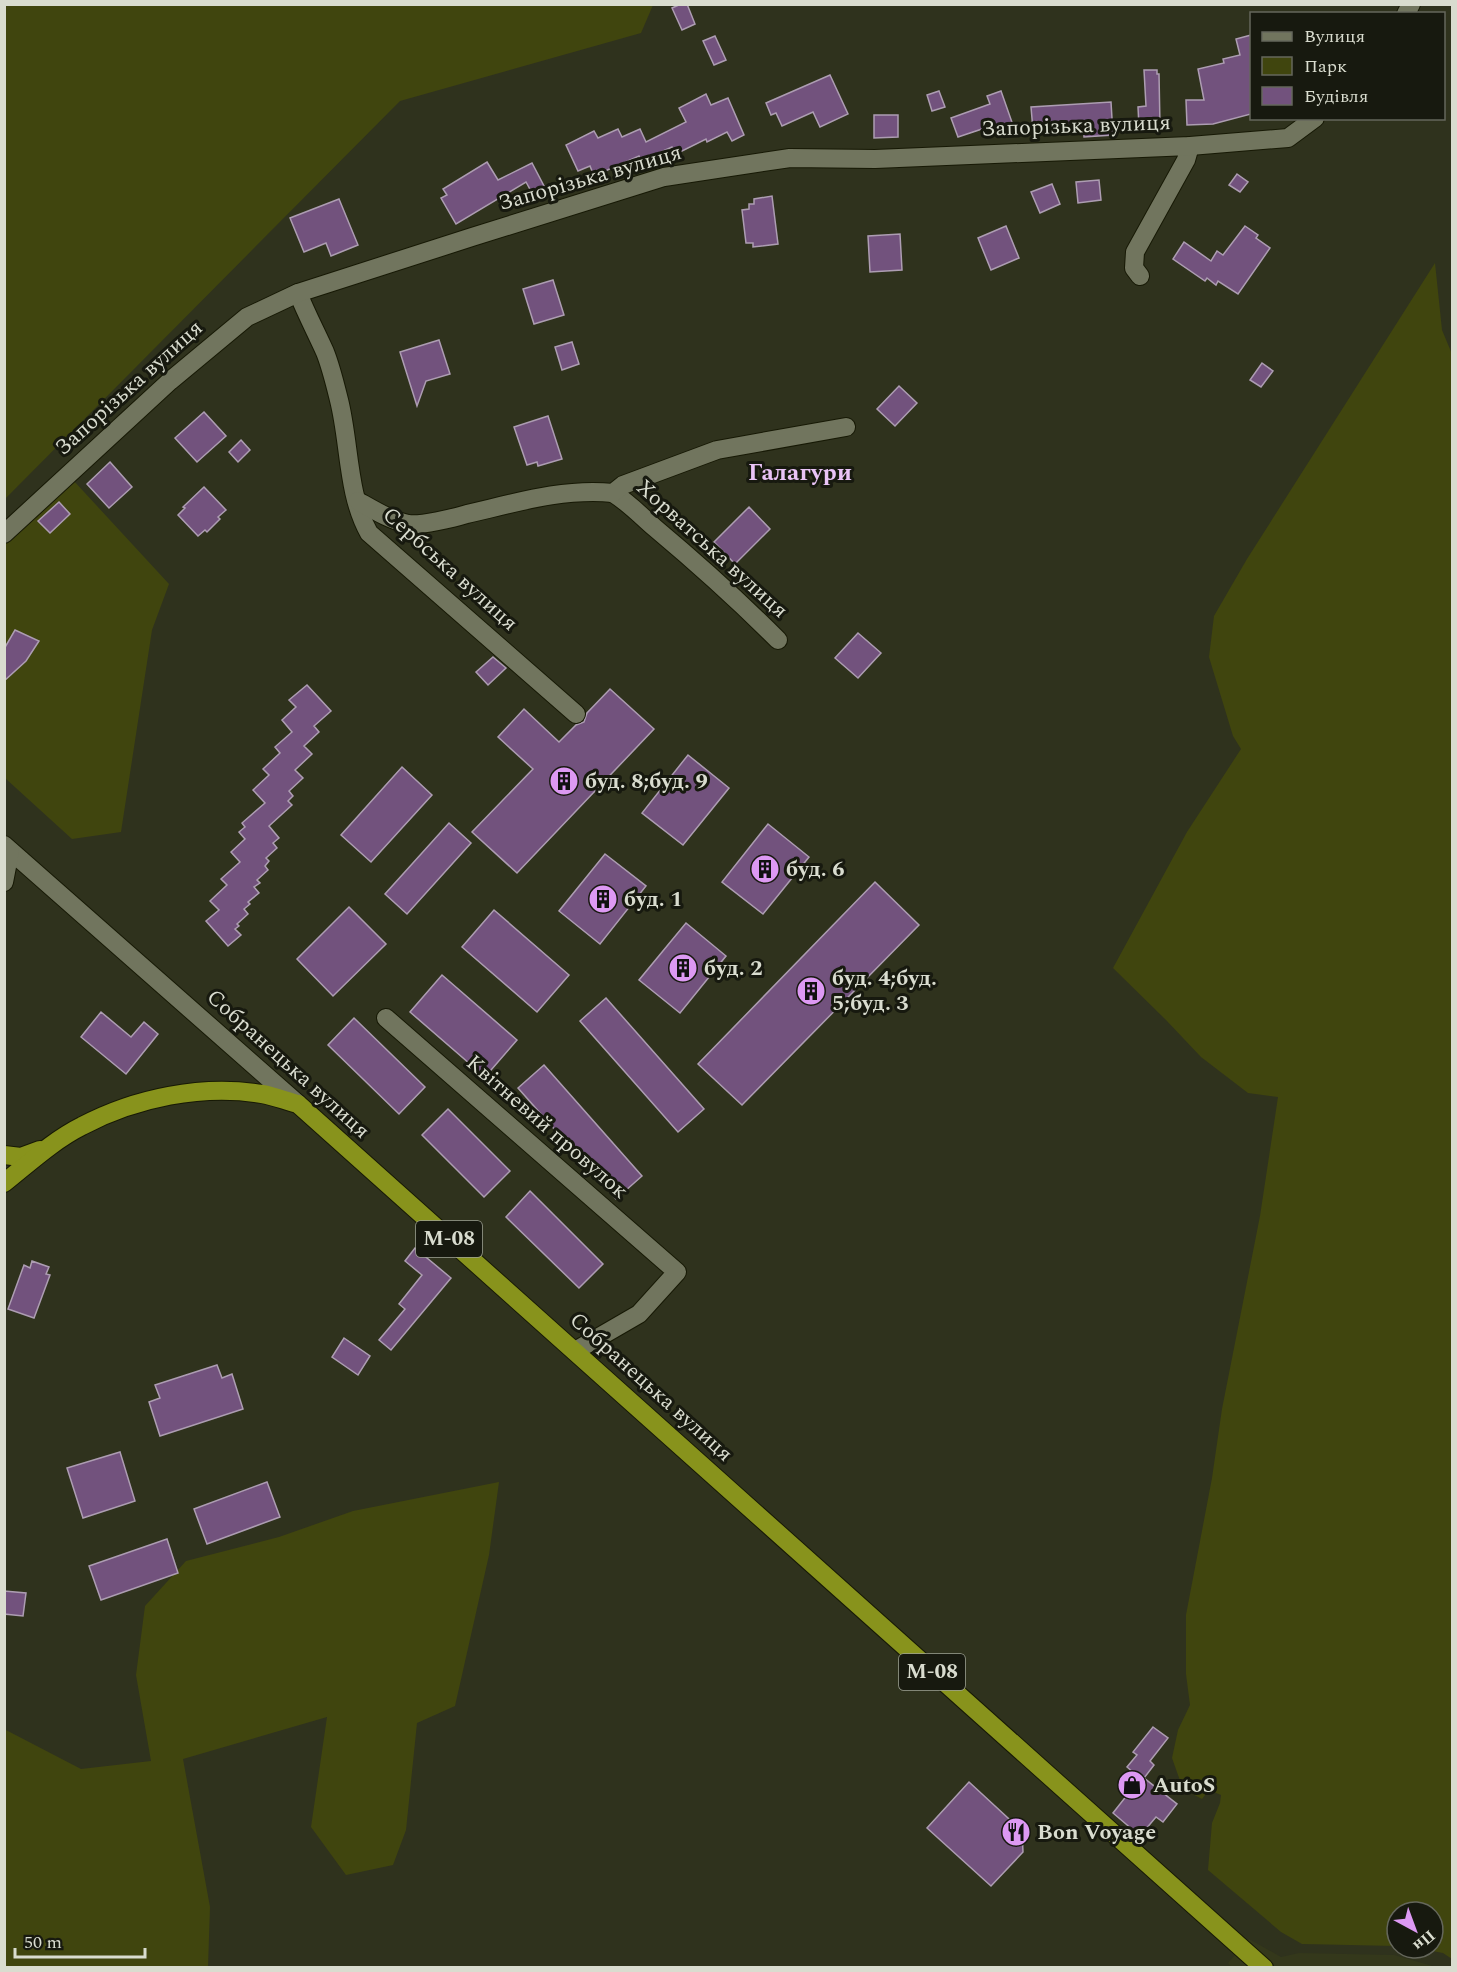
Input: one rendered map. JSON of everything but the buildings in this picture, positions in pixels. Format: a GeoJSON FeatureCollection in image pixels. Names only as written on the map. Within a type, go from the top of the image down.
{"type":"FeatureCollection","features":[{"type":"Feature","properties":{"kind":"highway","name":"М-08"},"geometry":{"type":"LineString","coordinates":[[4,1183],[58,1141],[82,1126],[125,1107],[184,1093],[224,1091],[262,1094],[298,1104]]}},
{"type":"Feature","properties":{"kind":"highway","name":"Собранецька вулиця"},"geometry":{"type":"LineString","coordinates":[[298,1104],[1264,1968]]}},
{"type":"Feature","properties":{"kind":"highway"},"geometry":{"type":"LineString","coordinates":[[4,1155],[21,1157],[58,1141]]}},
{"type":"Feature","properties":{"kind":"street","name":"Запорізька вулиця"},"geometry":{"type":"LineString","coordinates":[[4,534],[170,381],[247,317],[298,293],[472,237],[664,177],[790,158],[875,159],[1190,146],[1288,138],[1312,120]]}},
{"type":"Feature","properties":{"kind":"street"},"geometry":{"type":"LineString","coordinates":[[1140,276],[1134,268],[1135,252],[1186,160],[1190,146]]}},
{"type":"Feature","properties":{"kind":"street","name":"Сербська вулиця"},"geometry":{"type":"LineString","coordinates":[[298,293],[329,364],[346,431],[349,468],[361,520],[369,533],[576,714]]}},
{"type":"Feature","properties":{"kind":"street"},"geometry":{"type":"LineString","coordinates":[[358,501],[389,518],[411,525],[452,518],[548,495],[594,491],[613,493],[623,485],[717,450],[846,427]]}},
{"type":"Feature","properties":{"kind":"street","name":"Хорватська вулиця"},"geometry":{"type":"LineString","coordinates":[[613,493],[629,504],[728,591],[778,640]]}},
{"type":"Feature","properties":{"kind":"street"},"geometry":{"type":"LineString","coordinates":[[4,882],[7,848]]}},
{"type":"Feature","properties":{"kind":"street","name":"Собранецька вулиця"},"geometry":{"type":"LineString","coordinates":[[7,848],[298,1104]]}},
{"type":"Feature","properties":{"kind":"street","name":"Квітневий провулок"},"geometry":{"type":"LineString","coordinates":[[386,1018],[677,1272],[639,1314],[575,1351]]}},
{"type":"Feature","properties":{"kind":"shaded area"},"geometry":{"type":"Polygon","coordinates":[[[1249,1939],[1281,1957],[1299,1953],[1385,1955],[1385,1960],[1412,1960],[1436,1967],[1232,1968],[1228,1963],[1249,1939]]]}},
{"type":"Feature","properties":{"kind":"green space"},"geometry":{"type":"Polygon","coordinates":[[[5,4],[653,5],[641,33],[400,101],[5,499],[5,4]]]}},
{"type":"Feature","properties":{"kind":"green space"},"geometry":{"type":"Polygon","coordinates":[[[1435,263],[1442,330],[1452,354],[1452,1959],[1445,1954],[1445,1900],[1385,1900],[1385,1946],[1302,1944],[1281,1932],[1208,1870],[1212,1823],[1221,1795],[1209,1790],[1202,1799],[1183,1789],[1172,1758],[1178,1730],[1190,1705],[1186,1674],[1186,1615],[1212,1478],[1222,1409],[1260,1216],[1278,1097],[1248,1093],[1201,1057],[1113,968],[1187,832],[1241,749],[1233,736],[1209,657],[1214,616],[1247,559],[1435,263]]]}},
{"type":"Feature","properties":{"kind":"green space"},"geometry":{"type":"Polygon","coordinates":[[[73,480],[169,584],[152,630],[121,832],[72,839],[5,778],[4,544],[73,480]]]}},
{"type":"Feature","properties":{"kind":"green space"},"geometry":{"type":"Polygon","coordinates":[[[499,1482],[489,1555],[455,1706],[417,1723],[406,1830],[393,1865],[346,1875],[311,1827],[327,1717],[183,1759],[210,1907],[208,1967],[5,1967],[4,1729],[81,1769],[151,1761],[136,1675],[145,1606],[186,1561],[279,1537],[353,1511],[499,1482]]]}},
{"type":"Feature","properties":{"kind":"place","name":"буд. 8;буд. 9"},"geometry":{"type":"Point","coordinates":[564,781]}},
{"type":"Feature","properties":{"kind":"place","name":"буд. 6"},"geometry":{"type":"Point","coordinates":[765,869]}},
{"type":"Feature","properties":{"kind":"place","name":"буд. 1"},"geometry":{"type":"Point","coordinates":[603,899]}},
{"type":"Feature","properties":{"kind":"place","name":"буд. 2"},"geometry":{"type":"Point","coordinates":[683,968]}},
{"type":"Feature","properties":{"kind":"place","name":"буд. 4;буд. 5;буд. 3"},"geometry":{"type":"Point","coordinates":[811,991]}},
{"type":"Feature","properties":{"kind":"place","name":"AutoS"},"geometry":{"type":"Point","coordinates":[1132,1785]}},
{"type":"Feature","properties":{"kind":"place","name":"Bon Voyage"},"geometry":{"type":"Point","coordinates":[1016,1832]}},
{"type":"Feature","properties":{"kind":"district","name":"Галагури"},"geometry":{"type":"Point","coordinates":[800,473]}}]}
